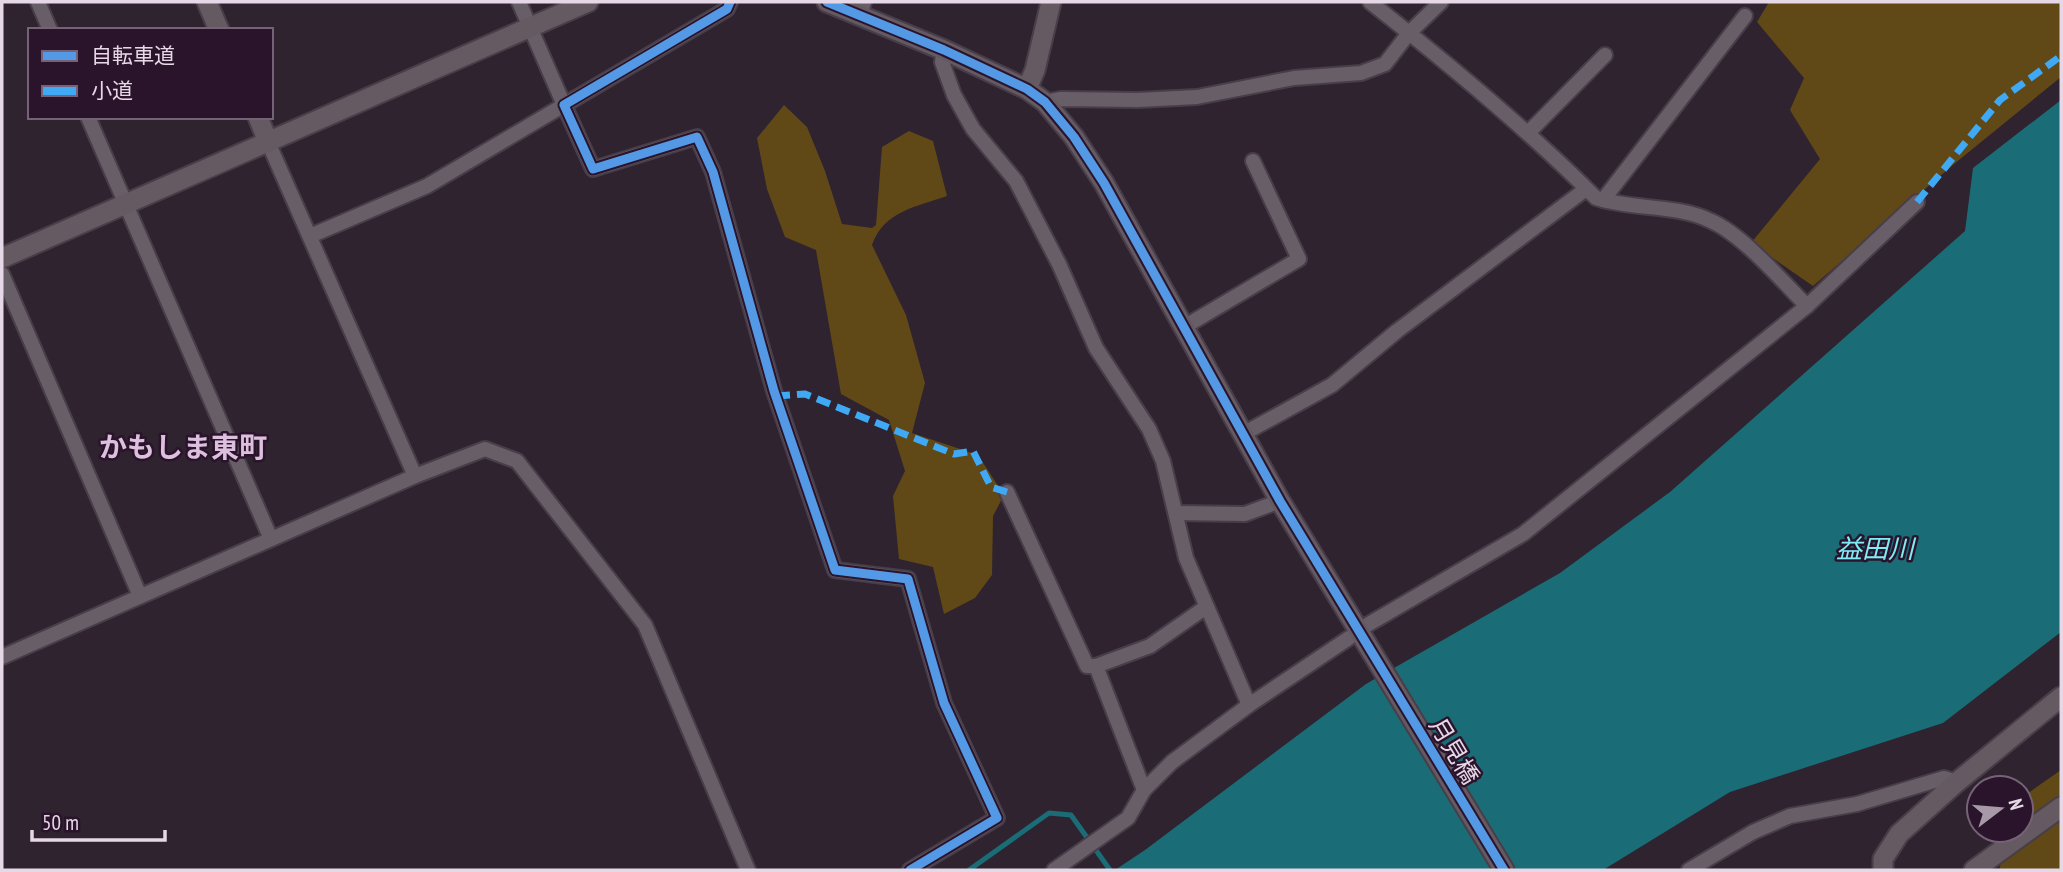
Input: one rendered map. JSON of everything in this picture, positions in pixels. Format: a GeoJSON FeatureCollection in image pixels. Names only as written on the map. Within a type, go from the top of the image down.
{"type":"FeatureCollection","features":[{"type":"Feature","properties":{"kind":"street"},"geometry":{"type":"LineString","coordinates":[[38,2],[49,28]]}},
{"type":"Feature","properties":{"kind":"street"},"geometry":{"type":"LineString","coordinates":[[206,2],[218,28]]}},
{"type":"Feature","properties":{"kind":"street"},"geometry":{"type":"LineString","coordinates":[[519,2],[593,169],[697,137],[713,172],[774,391],[835,570],[908,579],[944,703],[997,818],[910,870]]}},
{"type":"Feature","properties":{"kind":"street"},"geometry":{"type":"LineString","coordinates":[[2,258],[588,2]]}},
{"type":"Feature","properties":{"kind":"street"},"geometry":{"type":"LineString","coordinates":[[310,236],[427,186],[727,9],[730,2]]}},
{"type":"Feature","properties":{"kind":"street","name":"月見橋"},"geometry":{"type":"LineString","coordinates":[[827,2],[862,9],[1027,89],[1045,102],[1074,136],[1104,183],[1280,501],[1504,870]]}},
{"type":"Feature","properties":{"kind":"street"},"geometry":{"type":"LineString","coordinates":[[1027,89],[1035,70],[1051,2]]}},
{"type":"Feature","properties":{"kind":"street"},"geometry":{"type":"LineString","coordinates":[[1370,2],[1462,75],[1596,198],[1684,213],[1712,221],[1738,240],[1807,306]]}},
{"type":"Feature","properties":{"kind":"street"},"geometry":{"type":"LineString","coordinates":[[1045,102],[1061,99],[1138,100],[1197,97],[1294,78],[1361,73],[1385,64],[1409,33],[1441,2]]}},
{"type":"Feature","properties":{"kind":"street"},"geometry":{"type":"LineString","coordinates":[[1603,200],[1745,16]]}},
{"type":"Feature","properties":{"kind":"street"},"geometry":{"type":"LineString","coordinates":[[944,50],[942,62],[954,95],[973,129],[1016,181],[1048,242],[1096,348],[1149,429],[1163,461],[1186,558],[1249,705]]}},
{"type":"Feature","properties":{"kind":"street"},"geometry":{"type":"LineString","coordinates":[[1528,133],[1605,55]]}},
{"type":"Feature","properties":{"kind":"street"},"geometry":{"type":"LineString","coordinates":[[89,119],[271,539]]}},
{"type":"Feature","properties":{"kind":"street"},"geometry":{"type":"LineString","coordinates":[[259,119],[415,476]]}},
{"type":"Feature","properties":{"kind":"street"},"geometry":{"type":"LineString","coordinates":[[1184,327],[1299,259],[1253,161]]}},
{"type":"Feature","properties":{"kind":"street"},"geometry":{"type":"LineString","coordinates":[[1243,434],[1332,385],[1397,331],[1586,189]]}},
{"type":"Feature","properties":{"kind":"street"},"geometry":{"type":"LineString","coordinates":[[1367,625],[1523,534],[1807,306],[1917,202]]}},
{"type":"Feature","properties":{"kind":"street"},"geometry":{"type":"LineString","coordinates":[[2,274],[140,596]]}},
{"type":"Feature","properties":{"kind":"street"},"geometry":{"type":"LineString","coordinates":[[3,654],[415,476],[485,449],[517,461],[645,625],[748,870]]}},
{"type":"Feature","properties":{"kind":"street"},"geometry":{"type":"LineString","coordinates":[[1007,492],[1087,666],[1096,666],[1150,646],[1206,607]]}},
{"type":"Feature","properties":{"kind":"street"},"geometry":{"type":"LineString","coordinates":[[1176,513],[1245,514],[1280,501]]}},
{"type":"Feature","properties":{"kind":"street"},"geometry":{"type":"LineString","coordinates":[[1054,870],[1128,818],[1144,790],[1172,762],[1249,705],[1349,638]]}},
{"type":"Feature","properties":{"kind":"street"},"geometry":{"type":"LineString","coordinates":[[1096,666],[1144,790]]}},
{"type":"Feature","properties":{"kind":"street"},"geometry":{"type":"LineString","coordinates":[[1884,870],[1884,859],[1899,834],[1957,782],[2061,697]]}},
{"type":"Feature","properties":{"kind":"street"},"geometry":{"type":"LineString","coordinates":[[1689,870],[1753,832],[1790,816],[1857,804],[1944,778],[1957,782]]}},
{"type":"Feature","properties":{"kind":"street"},"geometry":{"type":"LineString","coordinates":[[1974,870],[2061,807]]}},
{"type":"Feature","properties":{"kind":"shaded area"},"geometry":{"type":"Polygon","coordinates":[[[1769,2],[2061,2],[2061,77],[1954,164],[1813,286],[1751,243],[1820,159],[1790,110],[1804,78],[1757,22],[1769,2]]]}},
{"type":"Feature","properties":{"kind":"shaded area"},"geometry":{"type":"Polygon","coordinates":[[[784,105],[807,127],[842,224],[872,228],[876,225],[882,147],[909,131],[933,141],[947,196],[893,217],[877,234],[872,245],[906,315],[925,383],[912,433],[978,455],[1004,495],[993,516],[992,575],[975,598],[944,614],[933,567],[899,559],[893,496],[905,471],[889,420],[841,394],[816,250],[785,237],[767,189],[757,138],[784,105]]]}},
{"type":"Feature","properties":{"kind":"shaded area"},"geometry":{"type":"Polygon","coordinates":[[[2061,770],[2061,870],[1999,870],[2007,844],[2035,844],[2035,788],[2061,770]]]}},
{"type":"Feature","properties":{"kind":"water","name":"益田川"},"geometry":{"type":"Polygon","coordinates":[[[2061,100],[2061,632],[1943,723],[1730,792],[1603,870],[1115,870],[1366,684],[1560,573],[1670,492],[1965,231],[1973,168],[2061,100]]]}},
{"type":"Feature","properties":{"kind":"waterway"},"geometry":{"type":"LineString","coordinates":[[969,870],[1049,813],[1071,815],[1110,870]]}},
{"type":"Feature","properties":{"kind":"marked path"},"geometry":{"type":"LineString","coordinates":[[1917,202],[2000,100],[2061,56]]}},
{"type":"Feature","properties":{"kind":"marked path"},"geometry":{"type":"LineString","coordinates":[[776,396],[805,394],[954,454],[973,451],[991,487],[1007,492]]}},
{"type":"Feature","properties":{"kind":"cycle path"},"geometry":{"type":"LineString","coordinates":[[730,2],[727,9],[564,105],[593,169],[697,137],[713,172],[774,391],[835,570],[908,579],[944,703],[997,818],[910,870]]}},
{"type":"Feature","properties":{"kind":"cycle path"},"geometry":{"type":"LineString","coordinates":[[827,2],[944,50],[1027,89],[1045,102],[1074,137],[1104,183],[1280,501],[1504,870]]}},
{"type":"Feature","properties":{"kind":"district","name":"かもしま東町"},"geometry":{"type":"Point","coordinates":[183,447]}}]}
